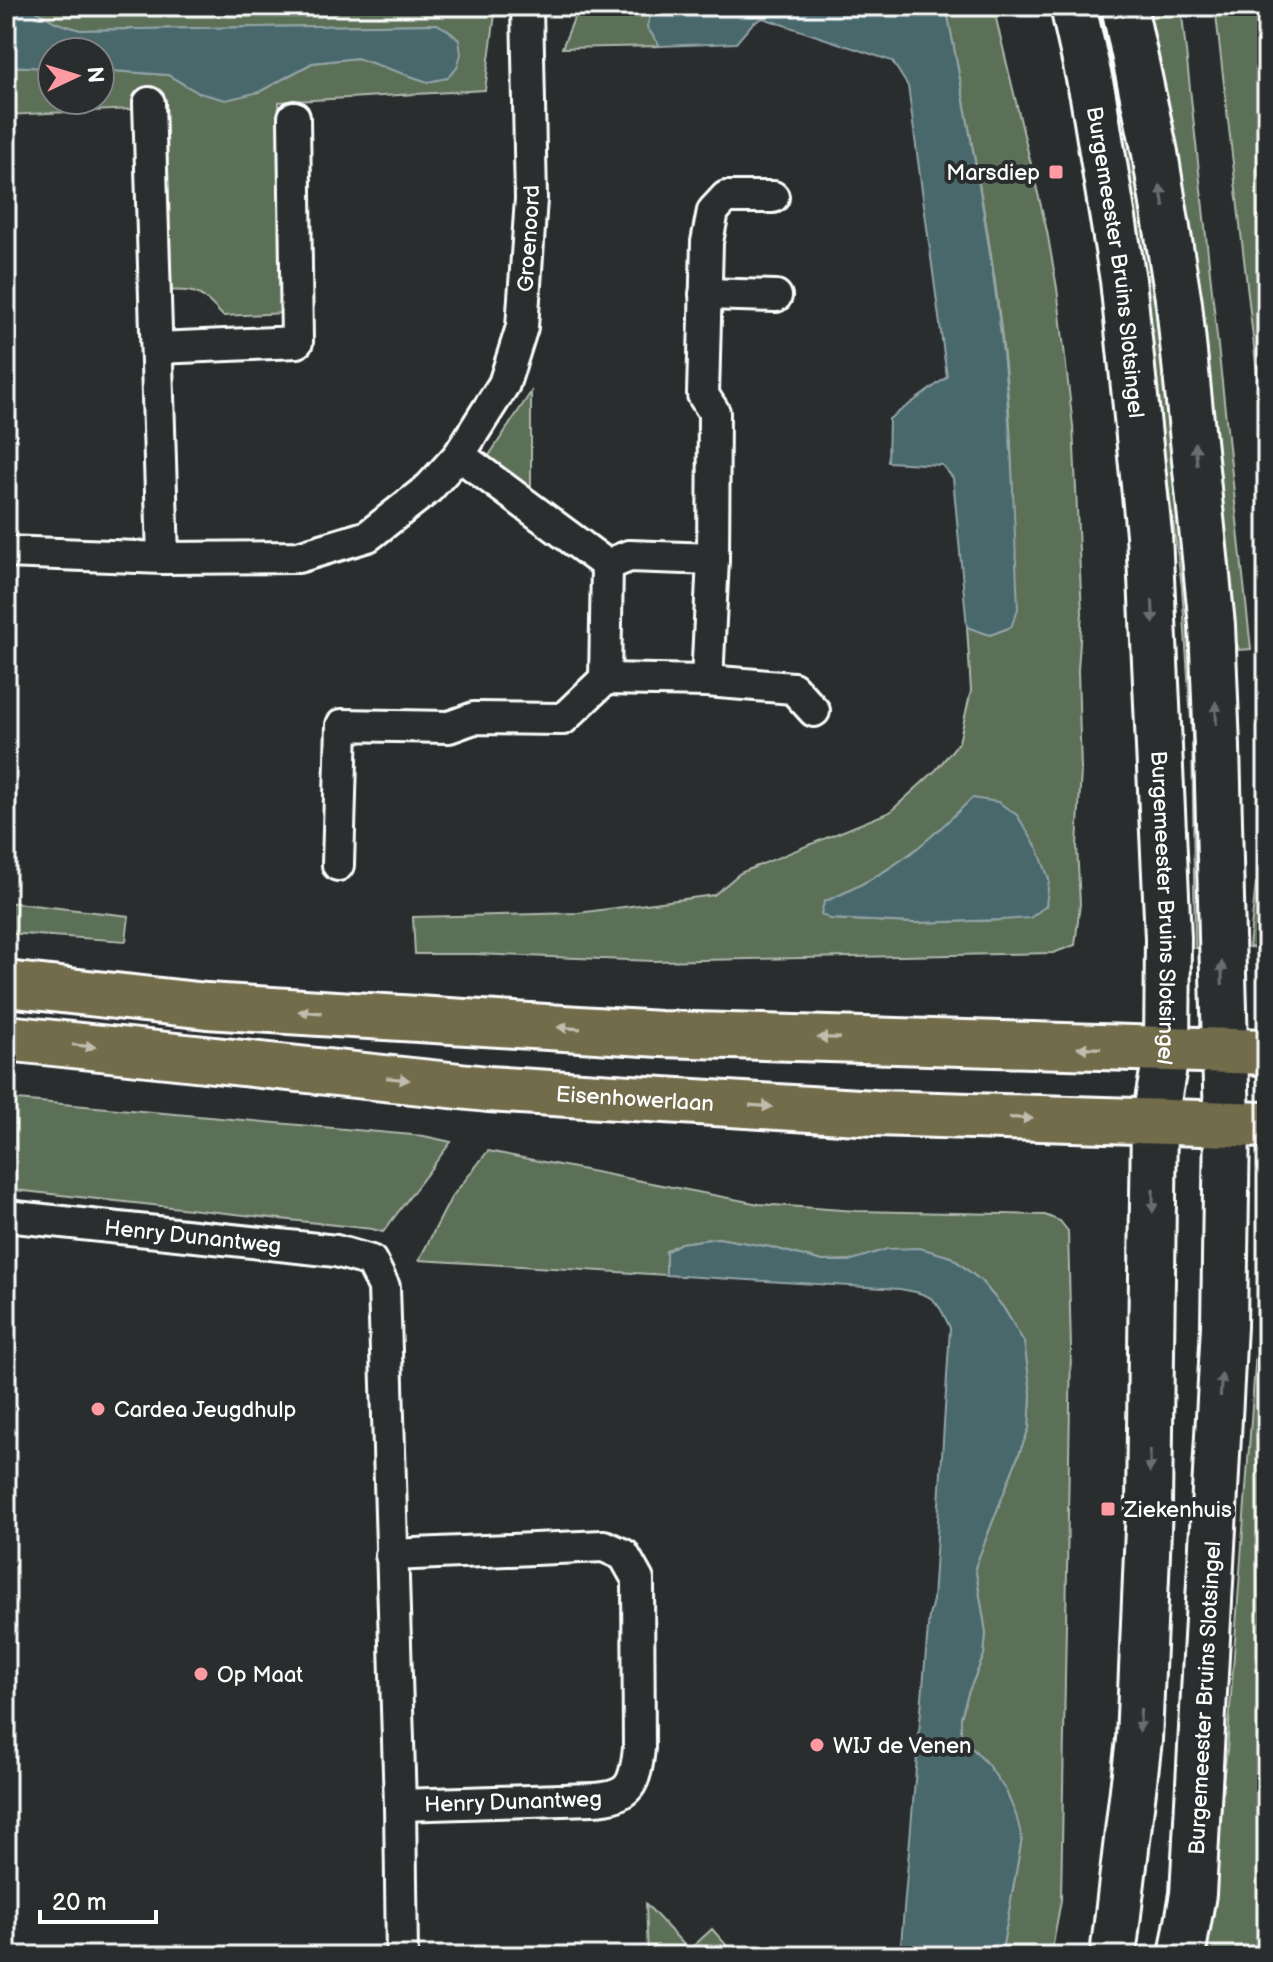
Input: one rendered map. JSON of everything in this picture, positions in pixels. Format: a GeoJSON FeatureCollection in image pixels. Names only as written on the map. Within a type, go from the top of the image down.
{"type":"FeatureCollection","features":[{"type":"Feature","properties":{"kind":"main road"},"geometry":{"type":"LineString","coordinates":[[6,984],[207,1006],[660,1034],[1267,1052]]}},
{"type":"Feature","properties":{"kind":"main road","name":"Eisenhowerlaan"},"geometry":{"type":"LineString","coordinates":[[6,1038],[488,1089],[875,1113],[1247,1125]]}},
{"type":"Feature","properties":{"kind":"street","name":"Groenoord"},"geometry":{"type":"LineString","coordinates":[[6,552],[163,558],[298,557],[368,536],[429,488],[459,455],[504,384],[522,327],[531,199],[527,6]]}},
{"type":"Feature","properties":{"kind":"street","name":"Burgemeester Bruins Slotsingel"},"geometry":{"type":"LineString","coordinates":[[1073,6],[1093,96],[1123,280],[1149,534],[1168,938],[1167,1050],[1154,1123],[1149,1506],[1139,1740],[1113,1956]]}},
{"type":"Feature","properties":{"kind":"street","name":"Burgemeester Bruins Slotsingel"},"geometry":{"type":"LineString","coordinates":[[1124,6],[1155,153],[1179,304],[1201,497],[1216,701],[1223,1051],[1247,1125],[1224,1326],[1193,1894],[1182,1956]]}},
{"type":"Feature","properties":{"kind":"street"},"geometry":{"type":"LineString","coordinates":[[149,103],[163,558]]}},
{"type":"Feature","properties":{"kind":"street"},"geometry":{"type":"LineString","coordinates":[[157,348],[297,342],[294,117]]}},
{"type":"Feature","properties":{"kind":"street"},"geometry":{"type":"LineString","coordinates":[[707,681],[713,559],[714,412],[703,395],[707,242],[713,211],[726,197],[773,197]]}},
{"type":"Feature","properties":{"kind":"street"},"geometry":{"type":"LineString","coordinates":[[705,294],[776,296]]}},
{"type":"Feature","properties":{"kind":"street"},"geometry":{"type":"LineString","coordinates":[[459,455],[607,565]]}},
{"type":"Feature","properties":{"kind":"street"},"geometry":{"type":"LineString","coordinates":[[607,565],[629,556],[713,559]]}},
{"type":"Feature","properties":{"kind":"street"},"geometry":{"type":"LineString","coordinates":[[605,679],[607,565]]}},
{"type":"Feature","properties":{"kind":"street"},"geometry":{"type":"LineString","coordinates":[[338,865],[342,725],[449,727],[474,718],[563,719],[605,679],[707,681],[793,688],[814,711]]}},
{"type":"Feature","properties":{"kind":"street","name":"Henry Dunantweg"},"geometry":{"type":"LineString","coordinates":[[6,1216],[336,1251],[371,1261],[384,1287],[402,1956]]}},
{"type":"Feature","properties":{"kind":"street","name":"Henry Dunantweg"},"geometry":{"type":"LineString","coordinates":[[391,1555],[604,1546],[624,1555],[638,1580],[639,1748],[636,1772],[628,1790],[613,1798],[400,1805]]}},
{"type":"Feature","properties":{"kind":"green space"},"geometry":{"type":"Polygon","coordinates":[[[27,6],[496,6],[485,90],[279,102],[286,313],[223,316],[198,294],[164,291],[161,121],[134,109],[116,110],[116,71],[168,75],[199,93],[259,92],[312,63],[357,58],[428,82],[437,24],[80,30],[57,23],[27,6]]]}},
{"type":"Feature","properties":{"kind":"green space"},"geometry":{"type":"Polygon","coordinates":[[[579,6],[658,6],[647,27],[660,46],[562,48],[579,6]]]}},
{"type":"Feature","properties":{"kind":"green space"},"geometry":{"type":"Polygon","coordinates":[[[946,6],[993,6],[1047,231],[1057,288],[1073,426],[1082,613],[1078,670],[1081,770],[1077,846],[1080,904],[1075,945],[1053,953],[654,961],[415,954],[413,917],[578,913],[714,895],[740,873],[890,812],[936,770],[959,742],[971,691],[967,627],[990,635],[1011,627],[1013,509],[1009,411],[997,294],[946,6]],[[938,832],[884,872],[824,902],[830,919],[915,923],[1001,920],[938,832]]]}},
{"type":"Feature","properties":{"kind":"green space"},"geometry":{"type":"Polygon","coordinates":[[[1088,6],[1113,6],[1190,521],[1208,948],[1195,948],[1192,736],[1182,587],[1162,442],[1088,6]]]}},
{"type":"Feature","properties":{"kind":"green space"},"geometry":{"type":"Polygon","coordinates":[[[1137,6],[1181,6],[1251,649],[1239,650],[1223,600],[1137,6]]]}},
{"type":"Feature","properties":{"kind":"green space"},"geometry":{"type":"Polygon","coordinates":[[[1215,6],[1267,6],[1267,460],[1215,6]]]}},
{"type":"Feature","properties":{"kind":"green space"},"geometry":{"type":"Polygon","coordinates":[[[6,66],[36,67],[36,114],[6,115],[6,66]]]}},
{"type":"Feature","properties":{"kind":"green space"},"geometry":{"type":"Polygon","coordinates":[[[531,392],[531,497],[486,460],[531,392]]]}},
{"type":"Feature","properties":{"kind":"green space"},"geometry":{"type":"Polygon","coordinates":[[[1267,882],[1267,948],[1249,947],[1256,883],[1267,882]]]}},
{"type":"Feature","properties":{"kind":"green space"},"geometry":{"type":"Polygon","coordinates":[[[6,902],[129,916],[126,941],[6,933],[6,902]]]}},
{"type":"Feature","properties":{"kind":"green space"},"geometry":{"type":"Polygon","coordinates":[[[6,1099],[424,1136],[451,1142],[383,1232],[6,1189],[6,1099]]]}},
{"type":"Feature","properties":{"kind":"green space"},"geometry":{"type":"Polygon","coordinates":[[[488,1151],[759,1204],[856,1211],[1045,1215],[1060,1221],[1068,1231],[1071,1349],[1061,1900],[1051,1956],[1001,1956],[1022,1838],[988,1765],[961,1736],[961,1717],[984,1655],[986,1633],[975,1567],[1029,1428],[1031,1395],[1024,1342],[1003,1307],[981,1281],[951,1257],[822,1261],[770,1247],[718,1238],[681,1243],[666,1251],[666,1275],[419,1260],[451,1198],[488,1151]]]}},
{"type":"Feature","properties":{"kind":"green space"},"geometry":{"type":"Polygon","coordinates":[[[1267,1240],[1267,1956],[1201,1956],[1227,1751],[1264,1241],[1267,1240]]]}},
{"type":"Feature","properties":{"kind":"green space"},"geometry":{"type":"Polygon","coordinates":[[[646,1904],[689,1950],[712,1929],[736,1956],[648,1956],[646,1904]]]}},
{"type":"Feature","properties":{"kind":"water"},"geometry":{"type":"Polygon","coordinates":[[[6,6],[27,6],[57,23],[80,30],[437,24],[459,40],[461,54],[457,68],[447,78],[428,82],[357,58],[312,63],[259,92],[226,100],[199,93],[168,75],[116,71],[116,36],[36,36],[36,67],[6,66],[6,6]]]}},
{"type":"Feature","properties":{"kind":"water"},"geometry":{"type":"Polygon","coordinates":[[[658,6],[946,6],[983,212],[1005,370],[1018,609],[1011,627],[990,635],[967,627],[953,478],[942,465],[888,462],[889,419],[947,377],[908,86],[892,61],[763,18],[753,23],[736,43],[660,46],[647,27],[658,6]]]}},
{"type":"Feature","properties":{"kind":"water"},"geometry":{"type":"Polygon","coordinates":[[[972,798],[998,802],[1017,815],[1038,849],[1049,879],[1046,906],[1030,918],[1001,920],[915,923],[830,919],[821,914],[824,902],[868,881],[904,858],[972,798]]]}},
{"type":"Feature","properties":{"kind":"water"},"geometry":{"type":"Polygon","coordinates":[[[718,1238],[770,1247],[822,1261],[849,1261],[887,1249],[920,1248],[951,1257],[981,1281],[1003,1307],[1024,1342],[1031,1394],[1029,1428],[975,1567],[986,1633],[984,1655],[961,1717],[961,1736],[988,1765],[1006,1791],[1022,1838],[1001,1956],[900,1956],[929,1616],[933,1600],[950,1328],[932,1299],[900,1289],[666,1275],[666,1252],[681,1243],[718,1238]]]}},
{"type":"Feature","properties":{"kind":"place","name":"Marsdiep"},"geometry":{"type":"Point","coordinates":[1056,172]}},
{"type":"Feature","properties":{"kind":"place","name":"Cardea Jeugdhulp"},"geometry":{"type":"Point","coordinates":[98,1409]}},
{"type":"Feature","properties":{"kind":"place","name":"Ziekenhuis"},"geometry":{"type":"Point","coordinates":[1108,1509]}},
{"type":"Feature","properties":{"kind":"place","name":"Op Maat"},"geometry":{"type":"Point","coordinates":[201,1674]}},
{"type":"Feature","properties":{"kind":"place","name":"WIJ de Venen"},"geometry":{"type":"Point","coordinates":[817,1745]}}]}
